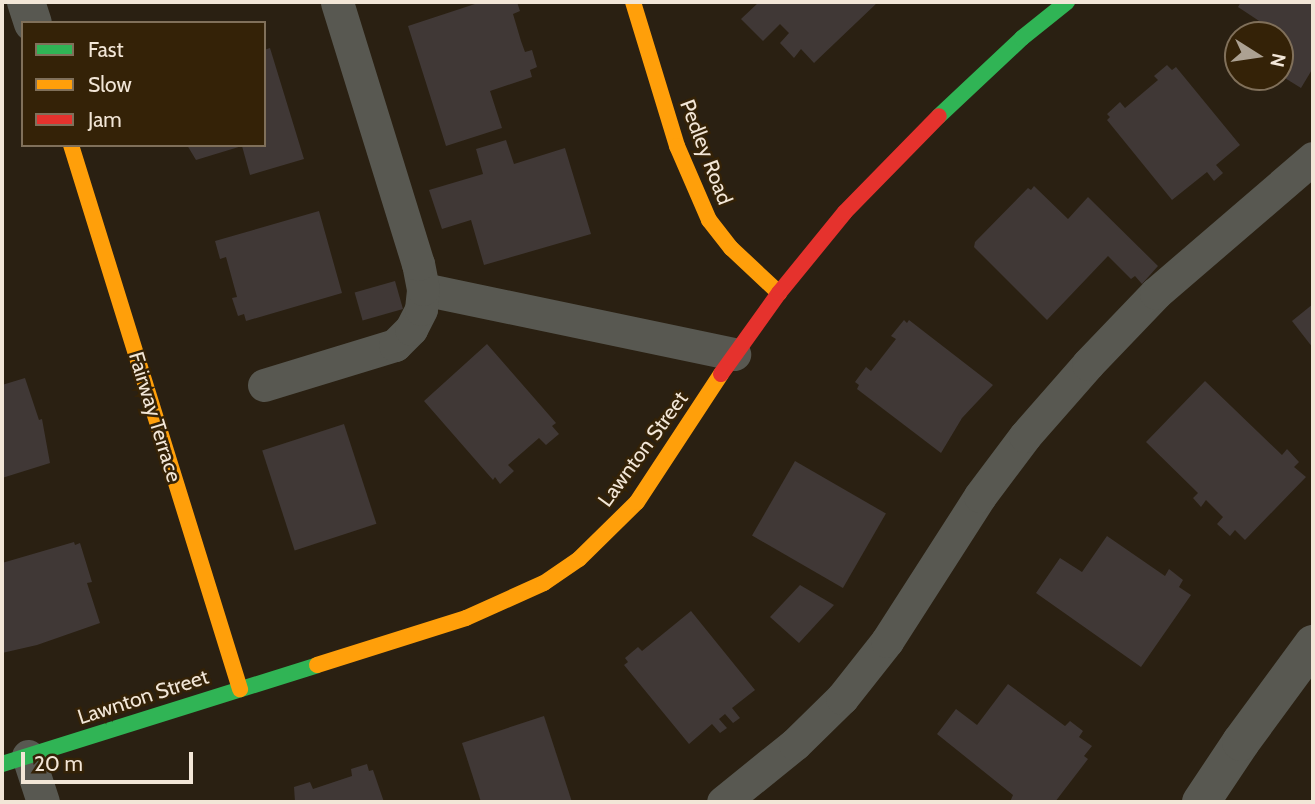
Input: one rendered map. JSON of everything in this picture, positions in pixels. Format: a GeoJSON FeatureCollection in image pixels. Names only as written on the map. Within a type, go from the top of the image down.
{"type":"FeatureCollection","features":[{"type":"Feature","properties":{"kind":"street"},"geometry":{"type":"LineString","coordinates":[[26,2],[32,21]]}},
{"type":"Feature","properties":{"kind":"street","name":"Pedley Road"},"geometry":{"type":"LineString","coordinates":[[633,2],[677,146],[709,220],[731,248],[779,293]]}},
{"type":"Feature","properties":{"kind":"street","name":"Lawnton Street"},"geometry":{"type":"LineString","coordinates":[[15,760],[466,618],[510,600],[579,559],[637,502],[734,354],[779,293],[845,212],[914,139],[1022,38],[1067,2]]}},
{"type":"Feature","properties":{"kind":"street","name":"Fairway Terrace"},"geometry":{"type":"LineString","coordinates":[[72,147],[240,689]]}},
{"type":"Feature","properties":{"kind":"street"},"geometry":{"type":"LineString","coordinates":[[1201,802],[1313,644]]}},
{"type":"Feature","properties":{"kind":"lane"},"geometry":{"type":"LineString","coordinates":[[264,385],[395,345],[411,329],[422,309],[423,289],[337,2]]}},
{"type":"Feature","properties":{"kind":"lane"},"geometry":{"type":"LineString","coordinates":[[723,802],[795,744],[842,698],[887,640],[980,496],[1025,436],[1088,363],[1156,293],[1313,158]]}},
{"type":"Feature","properties":{"kind":"lane"},"geometry":{"type":"LineString","coordinates":[[423,289],[734,354]]}},
{"type":"Feature","properties":{"kind":"lane"},"geometry":{"type":"LineString","coordinates":[[15,760],[43,802]]}},
{"type":"Feature","properties":{"kind":"building"},"geometry":{"type":"Polygon","coordinates":[[[481,2],[517,2],[520,11],[513,14],[521,41],[525,52],[532,50],[537,67],[530,70],[532,77],[490,91],[502,128],[446,146],[408,26],[481,2]]]}},
{"type":"Feature","properties":{"kind":"building"},"geometry":{"type":"Polygon","coordinates":[[[759,2],[878,2],[814,63],[801,49],[794,58],[780,43],[789,33],[780,24],[763,41],[741,19],[759,2]]]}},
{"type":"Feature","properties":{"kind":"building"},"geometry":{"type":"Polygon","coordinates":[[[1241,2],[1313,2],[1313,68],[1301,88],[1294,84],[1294,21],[1259,21],[1238,7],[1241,2]]]}},
{"type":"Feature","properties":{"kind":"building"},"geometry":{"type":"Polygon","coordinates":[[[270,48],[304,159],[250,175],[242,147],[266,147],[266,49],[270,48]]]}},
{"type":"Feature","properties":{"kind":"building"},"geometry":{"type":"Polygon","coordinates":[[[1167,65],[1172,70],[1176,67],[1240,145],[1216,165],[1223,173],[1214,181],[1207,172],[1172,200],[1107,120],[1110,117],[1107,114],[1120,102],[1125,108],[1158,80],[1154,76],[1167,65]]]}},
{"type":"Feature","properties":{"kind":"building"},"geometry":{"type":"Polygon","coordinates":[[[506,140],[514,164],[565,148],[591,234],[484,265],[471,220],[442,229],[429,190],[483,174],[476,149],[506,140]]]}},
{"type":"Feature","properties":{"kind":"building"},"geometry":{"type":"Polygon","coordinates":[[[188,147],[239,147],[196,160],[188,147]]]}},
{"type":"Feature","properties":{"kind":"building"},"geometry":{"type":"Polygon","coordinates":[[[1034,186],[1068,219],[1088,197],[1158,266],[1142,284],[1135,276],[1131,279],[1108,256],[1047,320],[974,247],[975,242],[1028,188],[1031,190],[1034,186]]]}},
{"type":"Feature","properties":{"kind":"building"},"geometry":{"type":"Polygon","coordinates":[[[319,211],[342,293],[246,321],[244,314],[238,316],[232,298],[237,297],[226,257],[220,259],[215,241],[319,211]]]}},
{"type":"Feature","properties":{"kind":"building"},"geometry":{"type":"Polygon","coordinates":[[[395,281],[403,309],[363,320],[355,293],[395,281]]]}},
{"type":"Feature","properties":{"kind":"building"},"geometry":{"type":"Polygon","coordinates":[[[1313,304],[1313,348],[1292,321],[1313,304]]]}},
{"type":"Feature","properties":{"kind":"building"},"geometry":{"type":"Polygon","coordinates":[[[904,320],[907,323],[909,320],[993,385],[962,418],[941,453],[857,389],[859,385],[855,382],[866,367],[871,371],[896,339],[891,336],[904,320]]]}},
{"type":"Feature","properties":{"kind":"building"},"geometry":{"type":"Polygon","coordinates":[[[487,344],[556,423],[552,426],[559,434],[546,445],[539,438],[508,465],[514,471],[500,484],[495,477],[493,480],[424,401],[487,344]]]}},
{"type":"Feature","properties":{"kind":"building"},"geometry":{"type":"Polygon","coordinates":[[[25,378],[39,420],[42,419],[50,463],[2,478],[2,385],[25,378]]]}},
{"type":"Feature","properties":{"kind":"building"},"geometry":{"type":"Polygon","coordinates":[[[1205,381],[1282,455],[1287,449],[1299,462],[1294,467],[1306,477],[1245,540],[1235,530],[1230,536],[1217,524],[1223,517],[1206,500],[1201,507],[1193,498],[1198,493],[1146,442],[1205,381]]]}},
{"type":"Feature","properties":{"kind":"building"},"geometry":{"type":"Polygon","coordinates":[[[344,424],[376,524],[295,550],[262,451],[344,424]]]}},
{"type":"Feature","properties":{"kind":"building"},"geometry":{"type":"Polygon","coordinates":[[[795,461],[886,514],[843,588],[752,535],[795,461]]]}},
{"type":"Feature","properties":{"kind":"building"},"geometry":{"type":"Polygon","coordinates":[[[1107,536],[1165,576],[1169,569],[1183,580],[1179,587],[1191,595],[1141,667],[1036,593],[1060,558],[1082,572],[1107,536]]]}},
{"type":"Feature","properties":{"kind":"building"},"geometry":{"type":"Polygon","coordinates":[[[74,542],[75,545],[80,543],[92,582],[87,583],[100,623],[37,645],[2,653],[2,563],[74,542]]]}},
{"type":"Feature","properties":{"kind":"building"},"geometry":{"type":"Polygon","coordinates":[[[800,585],[834,605],[799,643],[770,617],[800,585]]]}},
{"type":"Feature","properties":{"kind":"building"},"geometry":{"type":"Polygon","coordinates":[[[691,611],[755,690],[732,708],[740,718],[733,723],[725,714],[719,719],[727,728],[720,733],[712,724],[689,744],[624,665],[628,662],[625,658],[638,647],[642,651],[691,611]]]}},
{"type":"Feature","properties":{"kind":"building"},"geometry":{"type":"Polygon","coordinates":[[[1008,684],[1065,726],[1070,721],[1083,731],[1079,737],[1092,746],[1084,756],[1088,759],[1055,802],[1010,802],[1013,795],[937,734],[956,709],[977,725],[1008,684]]]}},
{"type":"Feature","properties":{"kind":"building"},"geometry":{"type":"Polygon","coordinates":[[[544,716],[572,802],[481,802],[462,743],[544,716]]]}},
{"type":"Feature","properties":{"kind":"building"},"geometry":{"type":"Polygon","coordinates":[[[367,764],[369,771],[373,770],[384,802],[295,802],[294,787],[310,782],[313,789],[352,776],[351,769],[367,764]]]}},
{"type":"Feature","properties":{"kind":"traffic: fast"},"geometry":{"type":"LineString","coordinates":[[939,116],[1022,38],[1067,2]]}},
{"type":"Feature","properties":{"kind":"traffic: fast"},"geometry":{"type":"LineString","coordinates":[[2,764],[317,665]]}},
{"type":"Feature","properties":{"kind":"traffic: slow"},"geometry":{"type":"LineString","coordinates":[[633,2],[677,146],[709,220],[731,248],[779,293]]}},
{"type":"Feature","properties":{"kind":"traffic: slow"},"geometry":{"type":"LineString","coordinates":[[72,147],[240,689]]}},
{"type":"Feature","properties":{"kind":"traffic: slow"},"geometry":{"type":"LineString","coordinates":[[317,665],[466,618],[544,583],[579,559],[637,502],[721,374]]}},
{"type":"Feature","properties":{"kind":"traffic: jam"},"geometry":{"type":"LineString","coordinates":[[721,374],[779,293],[845,212],[939,116]]}}]}
